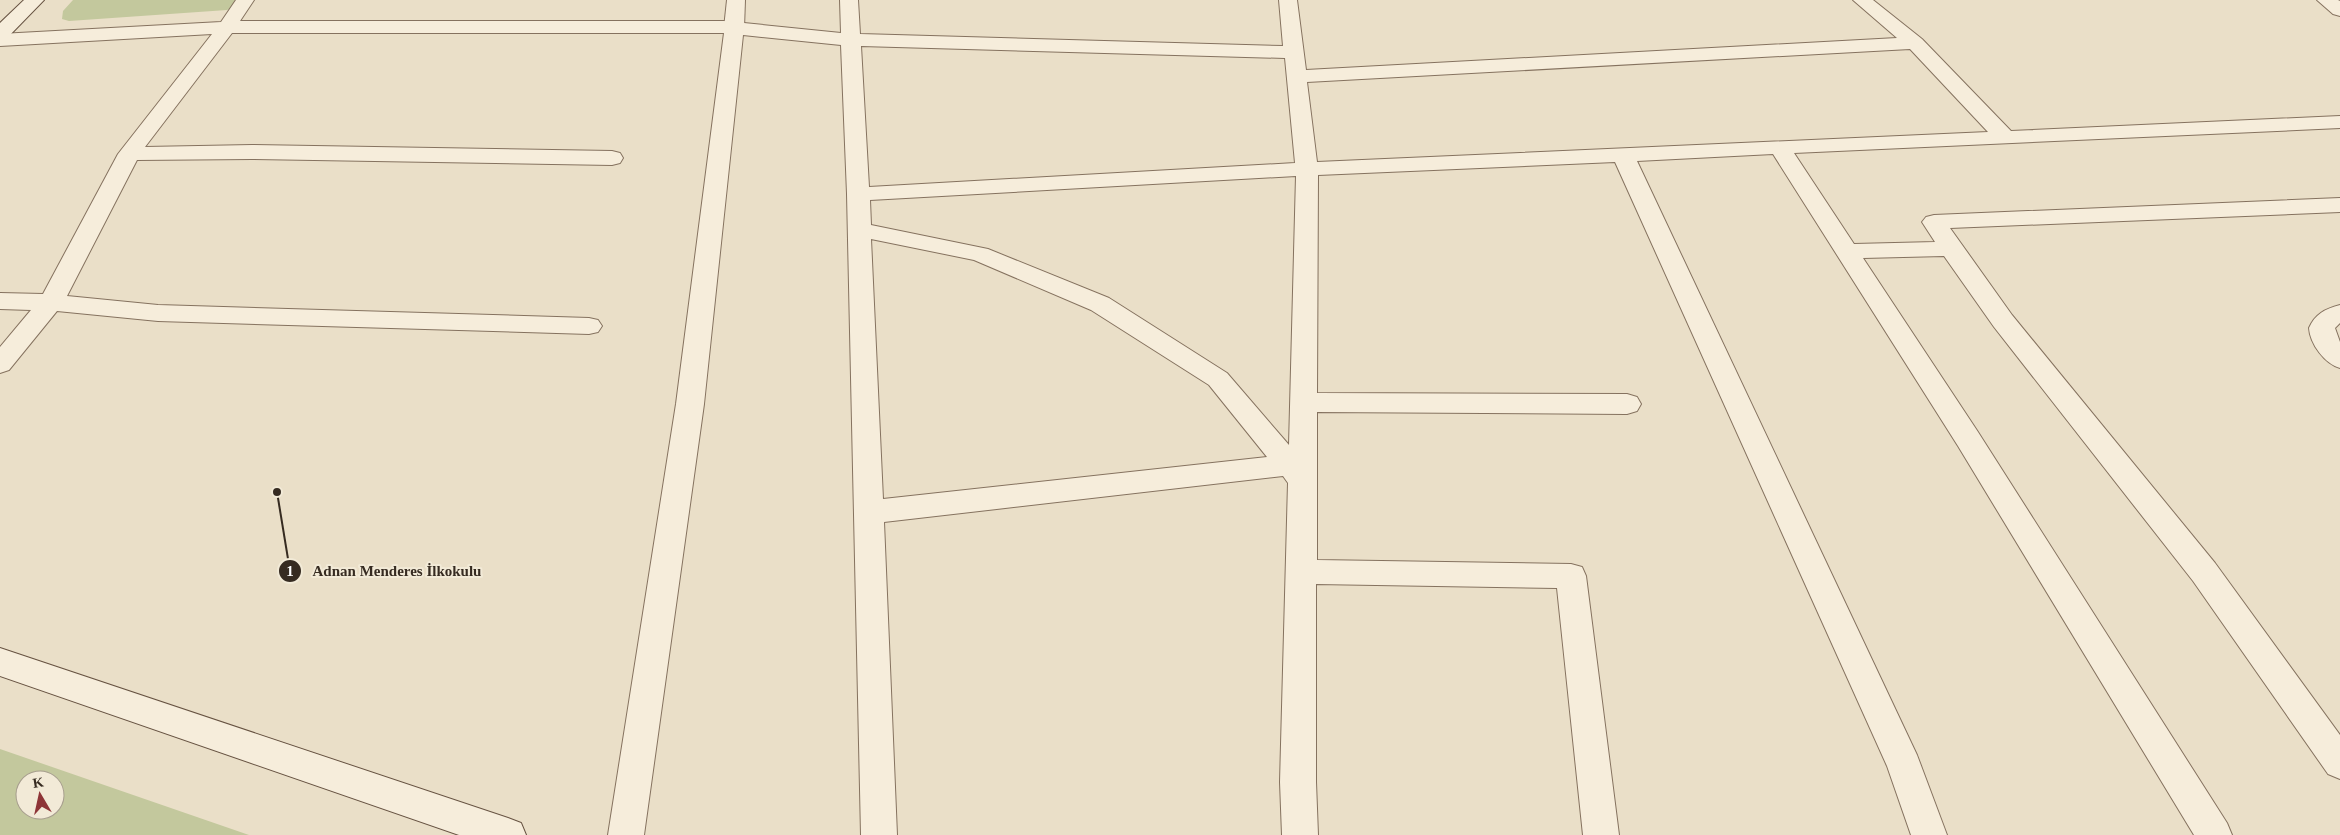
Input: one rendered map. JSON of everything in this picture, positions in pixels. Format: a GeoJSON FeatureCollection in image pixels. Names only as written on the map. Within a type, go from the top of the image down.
{"type":"FeatureCollection","features":[{"type":"Feature","properties":{"kind":"street"},"geometry":{"type":"LineString","coordinates":[[0,34],[36,0]]}},
{"type":"Feature","properties":{"kind":"street"},"geometry":{"type":"LineString","coordinates":[[0,364],[51,302],[129,154],[227,27],[245,0]]}},
{"type":"Feature","properties":{"kind":"street"},"geometry":{"type":"LineString","coordinates":[[626,835],[690,404],[736,0]]}},
{"type":"Feature","properties":{"kind":"street"},"geometry":{"type":"LineString","coordinates":[[849,0],[860,230],[879,835]]}},
{"type":"Feature","properties":{"kind":"street"},"geometry":{"type":"LineString","coordinates":[[1288,0],[1307,169],[1304,402],[1296,473],[1302,572],[1298,782],[1300,835]]}},
{"type":"Feature","properties":{"kind":"street"},"geometry":{"type":"LineString","coordinates":[[1862,0],[1916,42],[2005,137]]}},
{"type":"Feature","properties":{"kind":"street"},"geometry":{"type":"LineString","coordinates":[[2326,0],[2340,10]]}},
{"type":"Feature","properties":{"kind":"street"},"geometry":{"type":"LineString","coordinates":[[0,40],[227,27],[734,28],[851,40],[1295,64],[1916,42]]}},
{"type":"Feature","properties":{"kind":"street"},"geometry":{"type":"LineString","coordinates":[[858,194],[1307,169],[2340,122]]}},
{"type":"Feature","properties":{"kind":"street"},"geometry":{"type":"LineString","coordinates":[[1780,148],[1968,439],[2214,835]]}},
{"type":"Feature","properties":{"kind":"street"},"geometry":{"type":"LineString","coordinates":[[129,154],[252,152],[612,158]]}},
{"type":"Feature","properties":{"kind":"street"},"geometry":{"type":"LineString","coordinates":[[1623,155],[1905,766],[1929,835]]}},
{"type":"Feature","properties":{"kind":"street"},"geometry":{"type":"LineString","coordinates":[[2340,204],[1934,222],[2003,321],[2204,572],[2340,763]]}},
{"type":"Feature","properties":{"kind":"street"},"geometry":{"type":"LineString","coordinates":[[860,230],[980,254],[1100,304],[1218,379],[1296,473]]}},
{"type":"Feature","properties":{"kind":"street"},"geometry":{"type":"LineString","coordinates":[[1847,252],[1951,249]]}},
{"type":"Feature","properties":{"kind":"street"},"geometry":{"type":"LineString","coordinates":[[0,301],[51,302],[158,313],[589,326]]}},
{"type":"Feature","properties":{"kind":"street"},"geometry":{"type":"LineString","coordinates":[[2340,313],[2326,321],[2321,330],[2323,341],[2340,359]]}},
{"type":"Feature","properties":{"kind":"street"},"geometry":{"type":"LineString","coordinates":[[1304,402],[1627,404]]}},
{"type":"Feature","properties":{"kind":"street"},"geometry":{"type":"LineString","coordinates":[[869,512],[1296,473]]}},
{"type":"Feature","properties":{"kind":"street"},"geometry":{"type":"LineString","coordinates":[[1302,572],[1571,576],[1601,835]]}},
{"type":"Feature","properties":{"kind":"street"},"geometry":{"type":"LineString","coordinates":[[0,662],[508,835]]}},
{"type":"Feature","properties":{"kind":"green space"},"geometry":{"type":"Polygon","coordinates":[[[73,0],[253,0],[227,10],[69,21],[62,19],[63,11],[73,0]]]}},
{"type":"Feature","properties":{"kind":"green space"},"geometry":{"type":"Polygon","coordinates":[[[0,749],[61,770],[15,770],[15,820],[65,820],[65,771],[249,835],[0,835],[0,749]]]}},
{"type":"Feature","properties":{"kind":"place","name":"Adnan Menderes İlkokulu"},"geometry":{"type":"Point","coordinates":[277,492]}}]}
